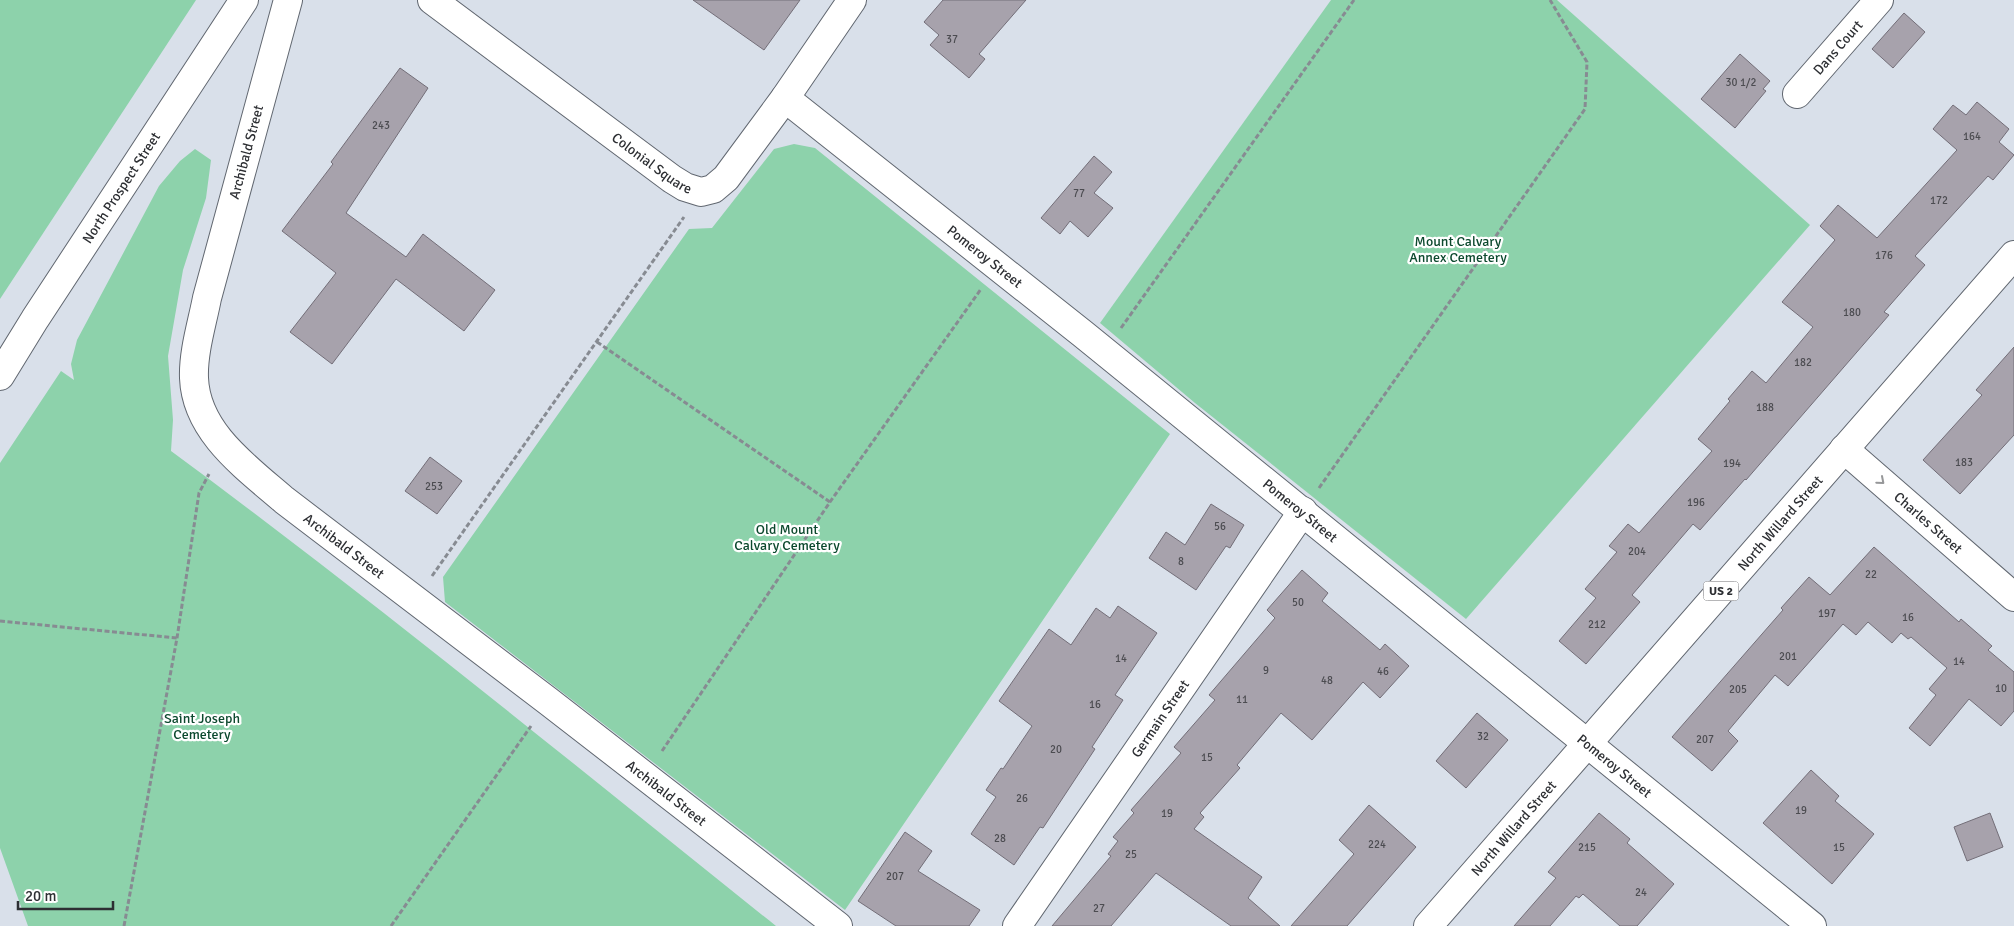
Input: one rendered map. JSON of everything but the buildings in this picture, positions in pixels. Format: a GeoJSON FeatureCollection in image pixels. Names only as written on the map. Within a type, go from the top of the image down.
{"type":"FeatureCollection","features":[{"type":"Feature","properties":{"kind":"street","name":"North Prospect Street"},"geometry":{"type":"LineString","coordinates":[[0,376],[35,319],[244,0]]}},
{"type":"Feature","properties":{"kind":"street","name":"Archibald Street"},"geometry":{"type":"LineString","coordinates":[[288,0],[207,298],[197,348],[194,377],[198,403],[211,430],[228,449],[284,500],[548,701],[838,926]]}},
{"type":"Feature","properties":{"kind":"street","name":"Colonial Square"},"geometry":{"type":"LineString","coordinates":[[432,0],[672,179],[686,187],[701,192],[713,189],[726,178],[785,98],[852,0]]}},
{"type":"Feature","properties":{"kind":"street","name":"Dans Court"},"geometry":{"type":"LineString","coordinates":[[1796,94],[1879,0]]}},
{"type":"Feature","properties":{"kind":"street","name":"Pomeroy Street"},"geometry":{"type":"LineString","coordinates":[[785,98],[998,265],[1812,926]]}},
{"type":"Feature","properties":{"kind":"street","name":"North Willard Street"},"geometry":{"type":"LineString","coordinates":[[1428,926],[2014,255]]}},
{"type":"Feature","properties":{"kind":"street","name":"Charles Street"},"geometry":{"type":"LineString","coordinates":[[1844,449],[2014,597]]}},
{"type":"Feature","properties":{"kind":"street","name":"Germain Street"},"geometry":{"type":"LineString","coordinates":[[1017,926],[1303,511]]}},
{"type":"Feature","properties":{"kind":"path"},"geometry":{"type":"LineString","coordinates":[[1104,351],[1354,0]]}},
{"type":"Feature","properties":{"kind":"path"},"geometry":{"type":"LineString","coordinates":[[1303,511],[1585,109],[1587,62],[1550,0]]}},
{"type":"Feature","properties":{"kind":"path"},"geometry":{"type":"LineString","coordinates":[[415,599],[701,192]]}},
{"type":"Feature","properties":{"kind":"path"},"geometry":{"type":"LineString","coordinates":[[644,776],[830,502],[998,265]]}},
{"type":"Feature","properties":{"kind":"path"},"geometry":{"type":"LineString","coordinates":[[597,342],[830,502]]}},
{"type":"Feature","properties":{"kind":"path"},"geometry":{"type":"LineString","coordinates":[[124,926],[177,638],[199,494],[208,475],[228,449]]}},
{"type":"Feature","properties":{"kind":"path"},"geometry":{"type":"LineString","coordinates":[[0,621],[177,638]]}},
{"type":"Feature","properties":{"kind":"path"},"geometry":{"type":"LineString","coordinates":[[391,926],[548,701]]}},
{"type":"Feature","properties":{"kind":"green space"},"geometry":{"type":"Polygon","coordinates":[[[0,0],[196,0],[0,299],[0,0]]]}},
{"type":"Feature","properties":{"kind":"green space","name":"Mount Calvary Annex Cemetery"},"geometry":{"type":"Polygon","coordinates":[[[1331,0],[1557,0],[1810,225],[1466,619],[1195,403],[1100,323],[1331,0]]]}},
{"type":"Feature","properties":{"kind":"green space","name":"Old Mount Calvary Cemetery"},"geometry":{"type":"Polygon","coordinates":[[[794,144],[815,148],[1170,434],[845,910],[445,602],[443,577],[689,229],[712,228],[774,149],[794,144]]]}},
{"type":"Feature","properties":{"kind":"green space","name":"Saint Joseph Cemetery"},"geometry":{"type":"Polygon","coordinates":[[[195,149],[211,160],[206,198],[183,270],[168,356],[173,420],[171,451],[400,626],[776,926],[28,926],[0,848],[0,463],[61,371],[74,380],[71,364],[77,340],[159,186],[180,161],[195,149]]]}}]}
